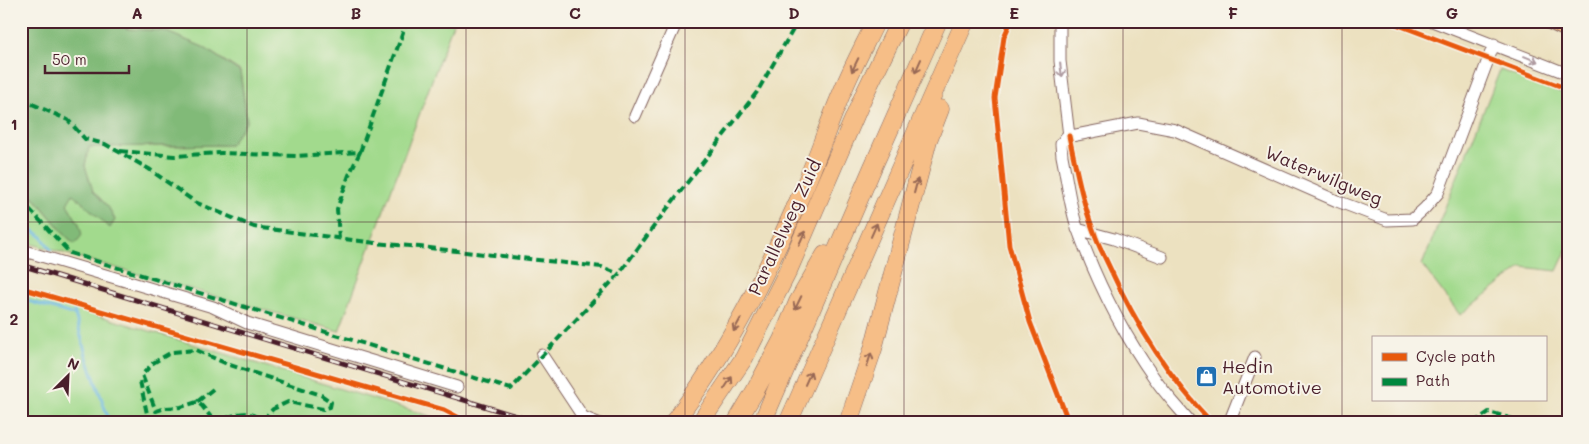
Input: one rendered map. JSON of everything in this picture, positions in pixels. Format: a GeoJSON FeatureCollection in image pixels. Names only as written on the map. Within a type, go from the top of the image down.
{"type":"FeatureCollection","features":[{"type":"Feature","properties":{"kind":"highway","name":"Parallelweg Zuid"},"geometry":{"type":"LineString","coordinates":[[673,423],[694,396],[751,299],[804,188],[843,90],[876,21]]}},
{"type":"Feature","properties":{"kind":"highway","name":"Parallelweg Zuid"},"geometry":{"type":"LineString","coordinates":[[700,423],[744,358],[779,288],[864,95],[900,21]]}},
{"type":"Feature","properties":{"kind":"highway"},"geometry":{"type":"LineString","coordinates":[[762,423],[938,21]]}},
{"type":"Feature","properties":{"kind":"highway"},"geometry":{"type":"LineString","coordinates":[[788,423],[966,21]]}},
{"type":"Feature","properties":{"kind":"highway"},"geometry":{"type":"LineString","coordinates":[[848,423],[873,349],[925,149],[939,111],[946,67]]}},
{"type":"Feature","properties":{"kind":"highway"},"geometry":{"type":"LineString","coordinates":[[736,423],[782,340],[798,302],[872,169]]}},
{"type":"Feature","properties":{"kind":"main road"},"geometry":{"type":"LineString","coordinates":[[1549,21],[1568,30]]}},
{"type":"Feature","properties":{"kind":"street"},"geometry":{"type":"LineString","coordinates":[[635,116],[678,21]]}},
{"type":"Feature","properties":{"kind":"street"},"geometry":{"type":"LineString","coordinates":[[1060,21],[1060,62],[1067,137],[1061,144],[1077,229],[1110,304],[1130,341],[1155,380],[1191,423]]}},
{"type":"Feature","properties":{"kind":"street"},"geometry":{"type":"LineString","coordinates":[[1432,21],[1568,74]]}},
{"type":"Feature","properties":{"kind":"street","name":"Waterwilgweg"},"geometry":{"type":"LineString","coordinates":[[1067,137],[1138,123],[1175,130],[1337,201],[1388,220],[1413,219],[1438,193],[1494,44]]}},
{"type":"Feature","properties":{"kind":"street"},"geometry":{"type":"LineString","coordinates":[[1077,229],[1114,239],[1162,257]]}},
{"type":"Feature","properties":{"kind":"street"},"geometry":{"type":"LineString","coordinates":[[21,250],[213,307],[247,323],[457,387]]}},
{"type":"Feature","properties":{"kind":"street"},"geometry":{"type":"LineString","coordinates":[[542,355],[584,417],[598,423]]}},
{"type":"Feature","properties":{"kind":"street"},"geometry":{"type":"LineString","coordinates":[[1229,423],[1255,357]]}},
{"type":"Feature","properties":{"kind":"green space"},"geometry":{"type":"Polygon","coordinates":[[[21,21],[110,21],[128,29],[164,31],[203,47],[240,72],[247,121],[230,145],[89,147],[85,166],[93,191],[109,208],[115,220],[110,228],[73,194],[67,204],[79,224],[82,235],[75,244],[66,236],[21,181],[21,21]]]}},
{"type":"Feature","properties":{"kind":"green space"},"geometry":{"type":"Polygon","coordinates":[[[110,21],[454,21],[339,331],[21,241],[21,182],[66,236],[75,244],[79,224],[67,204],[73,193],[109,227],[115,220],[109,208],[93,191],[85,166],[89,147],[230,145],[247,121],[240,71],[203,47],[164,31],[128,29],[110,21]]]}},
{"type":"Feature","properties":{"kind":"green space"},"geometry":{"type":"Polygon","coordinates":[[[1500,70],[1568,95],[1568,247],[1557,271],[1522,267],[1460,315],[1422,265],[1500,70]]]}},
{"type":"Feature","properties":{"kind":"green space"},"geometry":{"type":"Polygon","coordinates":[[[21,292],[433,417],[449,423],[21,423],[21,292]]]}},
{"type":"Feature","properties":{"kind":"waterway"},"geometry":{"type":"LineString","coordinates":[[21,216],[27,226],[42,237],[51,250]]}},
{"type":"Feature","properties":{"kind":"waterway"},"geometry":{"type":"LineString","coordinates":[[21,299],[75,315]]}},
{"type":"Feature","properties":{"kind":"waterway"},"geometry":{"type":"LineString","coordinates":[[74,310],[86,355],[110,423]]}},
{"type":"Feature","properties":{"kind":"railway"},"geometry":{"type":"LineString","coordinates":[[21,265],[539,423]]}},
{"type":"Feature","properties":{"kind":"marked path"},"geometry":{"type":"LineString","coordinates":[[360,152],[407,21]]}},
{"type":"Feature","properties":{"kind":"marked path"},"geometry":{"type":"LineString","coordinates":[[21,200],[70,253],[511,389],[619,274],[757,92],[798,21]]}},
{"type":"Feature","properties":{"kind":"marked path"},"geometry":{"type":"LineString","coordinates":[[21,99],[68,120],[85,139],[105,144],[149,169],[195,202],[254,227],[375,243],[602,267],[619,274]]}},
{"type":"Feature","properties":{"kind":"marked path"},"geometry":{"type":"LineString","coordinates":[[120,151],[174,156],[221,153],[296,156],[360,152],[349,175],[337,209],[339,239]]}},
{"type":"Feature","properties":{"kind":"marked path"},"geometry":{"type":"LineString","coordinates":[[197,402],[156,411],[142,375],[153,363],[172,352],[196,350],[227,364],[321,395],[331,402],[330,407],[323,409],[288,402],[273,409],[268,414],[264,423]]}},
{"type":"Feature","properties":{"kind":"marked path"},"geometry":{"type":"LineString","coordinates":[[140,381],[149,423]]}},
{"type":"Feature","properties":{"kind":"marked path"},"geometry":{"type":"LineString","coordinates":[[213,389],[197,402],[215,422],[246,413],[252,414],[264,423]]}},
{"type":"Feature","properties":{"kind":"marked path"},"geometry":{"type":"LineString","coordinates":[[1473,423],[1489,412],[1527,423]]}},
{"type":"Feature","properties":{"kind":"cycle path"},"geometry":{"type":"LineString","coordinates":[[1011,21],[1004,37],[995,98],[1009,245],[1030,322],[1069,423]]}},
{"type":"Feature","properties":{"kind":"cycle path"},"geometry":{"type":"LineString","coordinates":[[1388,21],[1568,89]]}},
{"type":"Feature","properties":{"kind":"cycle path"},"geometry":{"type":"LineString","coordinates":[[1069,136],[1086,208],[1098,244],[1118,285],[1153,348],[1181,387],[1212,423]]}},
{"type":"Feature","properties":{"kind":"cycle path"},"geometry":{"type":"LineString","coordinates":[[21,288],[444,410],[469,423]]}},
{"type":"Feature","properties":{"kind":"place","name":"Hedin Automotive"},"geometry":{"type":"Point","coordinates":[1206,376]}}]}
